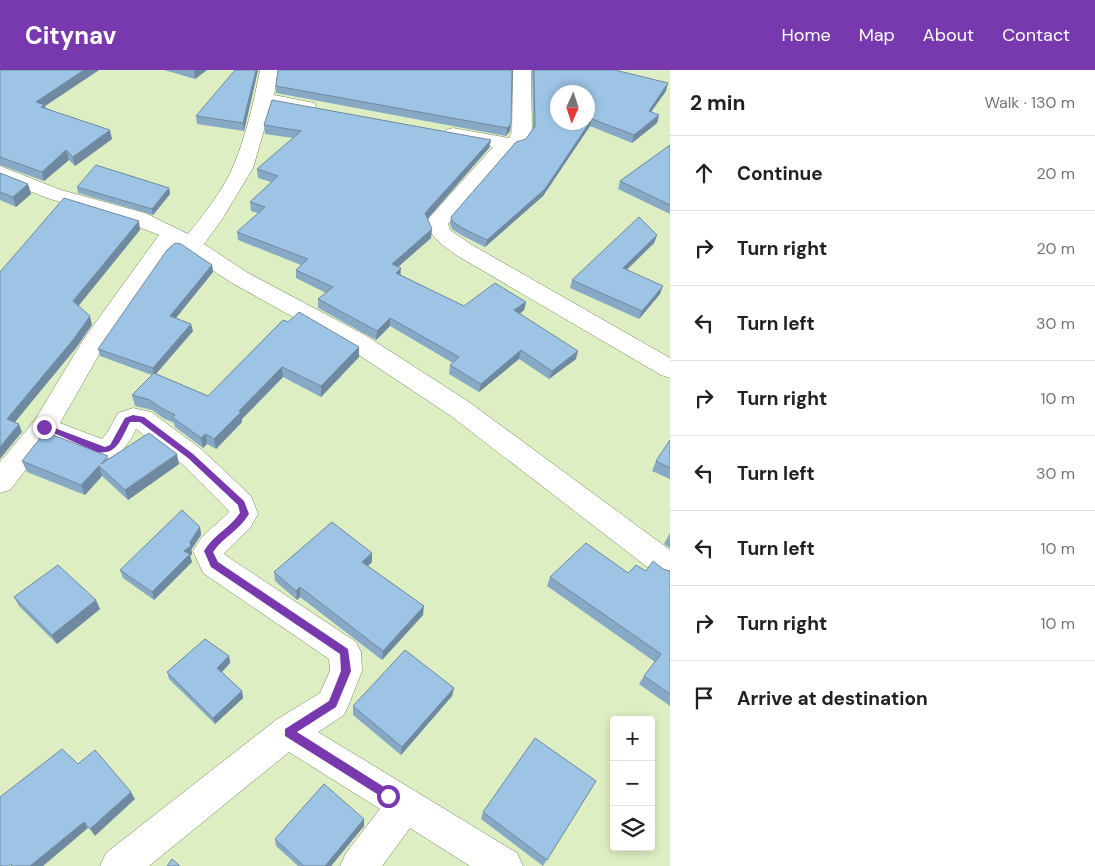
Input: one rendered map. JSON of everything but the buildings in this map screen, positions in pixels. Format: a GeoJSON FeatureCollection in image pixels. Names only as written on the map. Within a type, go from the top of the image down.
{"type":"FeatureCollection","features":[{"type":"Feature","properties":{"kind":"street"},"geometry":{"type":"LineString","coordinates":[[0,481],[44,427],[97,339],[182,239],[210,221],[243,168],[264,99],[269,70]]}},
{"type":"Feature","properties":{"kind":"street"},"geometry":{"type":"LineString","coordinates":[[434,131],[507,144],[516,142],[522,132],[522,70]]}},
{"type":"Feature","properties":{"kind":"street"},"geometry":{"type":"LineString","coordinates":[[264,99],[330,112]]}},
{"type":"Feature","properties":{"kind":"street"},"geometry":{"type":"LineString","coordinates":[[507,144],[437,223],[441,233],[464,250],[514,280],[670,369]]}},
{"type":"Feature","properties":{"kind":"street"},"geometry":{"type":"LineString","coordinates":[[0,172],[54,194],[137,218],[182,239],[240,278],[356,341],[460,409],[670,567]]}},
{"type":"Feature","properties":{"kind":"street"},"geometry":{"type":"LineString","coordinates":[[44,427],[100,450],[106,450],[112,447],[127,420],[133,418],[142,419],[191,456],[242,504],[244,514],[237,526],[216,541],[208,551],[214,564],[345,652],[346,671],[332,704],[288,732],[119,866]]}},
{"type":"Feature","properties":{"kind":"street"},"geometry":{"type":"LineString","coordinates":[[288,732],[504,866]]}},
{"type":"Feature","properties":{"kind":"street"},"geometry":{"type":"LineString","coordinates":[[358,866],[405,806]]}},
{"type":"Feature","properties":{"kind":"route"},"geometry":{"type":"LineString","coordinates":[[44,427],[100,450],[106,450],[112,447],[127,420],[133,418],[142,419],[191,456],[242,504],[244,514],[237,526],[216,541],[208,551],[214,564],[345,652],[346,671],[332,704],[288,732],[388,796]]}}]}
